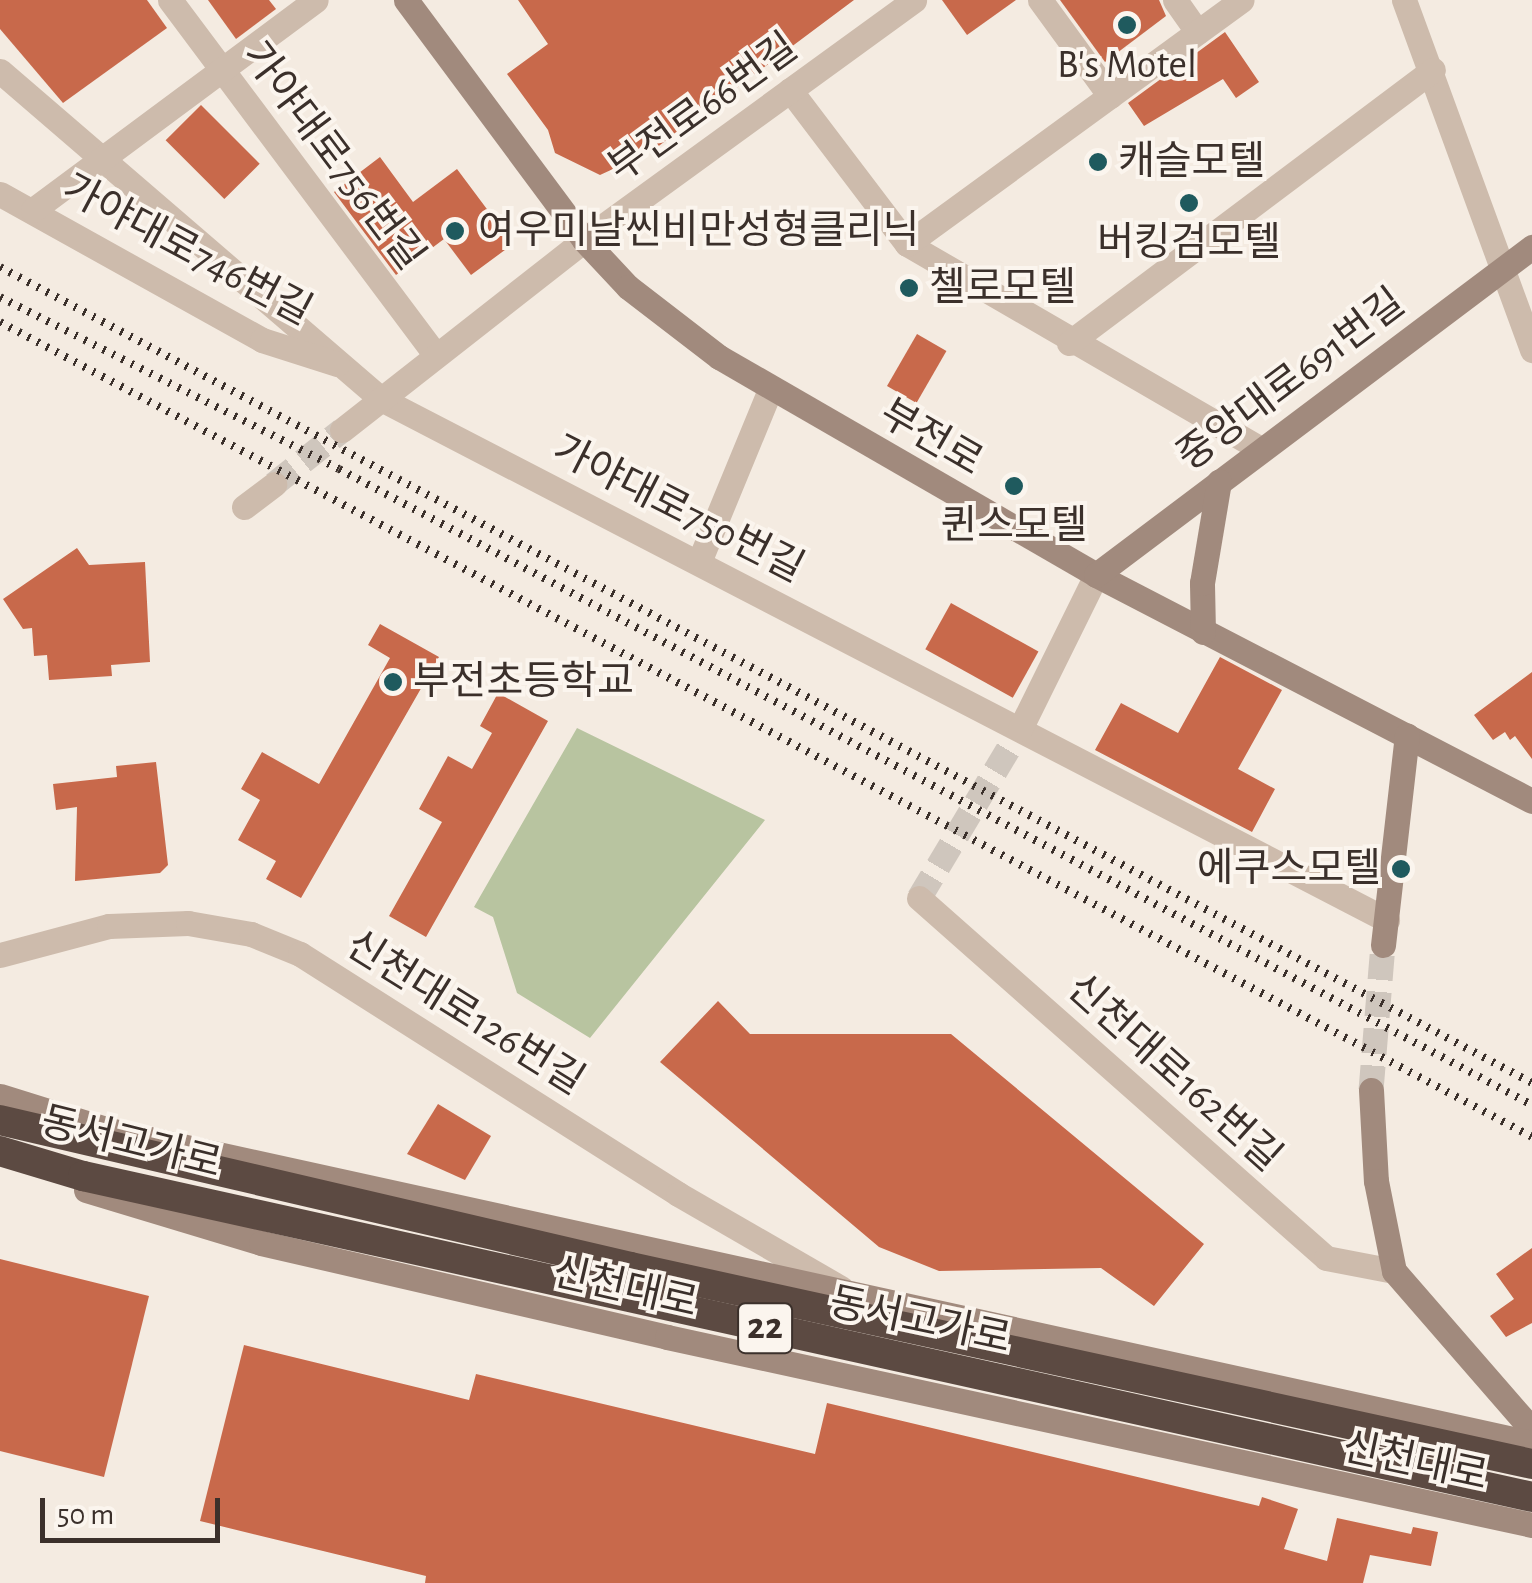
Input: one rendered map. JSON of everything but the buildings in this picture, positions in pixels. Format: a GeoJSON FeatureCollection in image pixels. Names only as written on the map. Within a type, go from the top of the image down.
{"type":"FeatureCollection","features":[{"type":"Feature","properties":{"kind":"highway","name":"동서고가로"},"geometry":{"type":"LineString","coordinates":[[0,1120],[630,1267],[1532,1464]]}},
{"type":"Feature","properties":{"kind":"highway","name":"동서고가로"},"geometry":{"type":"LineString","coordinates":[[0,1151],[83,1176],[1532,1497]]}},
{"type":"Feature","properties":{"kind":"main road","name":"부전로"},"geometry":{"type":"LineString","coordinates":[[406,0],[584,240],[628,287],[770,390],[1096,575],[1532,802]]}},
{"type":"Feature","properties":{"kind":"main road","name":"중앙대로691번길"},"geometry":{"type":"LineString","coordinates":[[1096,575],[1532,247]]}},
{"type":"Feature","properties":{"kind":"main road"},"geometry":{"type":"LineString","coordinates":[[1204,632],[1202,583],[1218,481]]}},
{"type":"Feature","properties":{"kind":"main road"},"geometry":{"type":"LineString","coordinates":[[1385,932],[1406,736]]}},
{"type":"Feature","properties":{"kind":"main road"},"geometry":{"type":"LineString","coordinates":[[1371,1090],[1376,1180],[1394,1270],[1532,1430]]}},
{"type":"Feature","properties":{"kind":"main road","name":"신천대로"},"geometry":{"type":"LineString","coordinates":[[0,1096],[108,1130],[1532,1444]]}},
{"type":"Feature","properties":{"kind":"main road","name":"신천대로"},"geometry":{"type":"LineString","coordinates":[[0,1164],[262,1242],[1532,1525]]}},
{"type":"Feature","properties":{"kind":"street","name":"가야대로756번길"},"geometry":{"type":"LineString","coordinates":[[170,0],[436,356]]}},
{"type":"Feature","properties":{"kind":"street"},"geometry":{"type":"LineString","coordinates":[[33,210],[316,0]]}},
{"type":"Feature","properties":{"kind":"street","name":"부전로66번길"},"geometry":{"type":"LineString","coordinates":[[342,430],[584,240],[914,0]]}},
{"type":"Feature","properties":{"kind":"street"},"geometry":{"type":"LineString","coordinates":[[1040,0],[1116,91]]}},
{"type":"Feature","properties":{"kind":"street"},"geometry":{"type":"LineString","coordinates":[[1175,0],[1198,32]]}},
{"type":"Feature","properties":{"kind":"street"},"geometry":{"type":"LineString","coordinates":[[907,244],[1241,0]]}},
{"type":"Feature","properties":{"kind":"street"},"geometry":{"type":"LineString","coordinates":[[1404,0],[1434,70],[1500,270],[1532,350]]}},
{"type":"Feature","properties":{"kind":"street"},"geometry":{"type":"LineString","coordinates":[[1068,343],[1434,70]]}},
{"type":"Feature","properties":{"kind":"street","name":"가야대로750번길"},"geometry":{"type":"LineString","coordinates":[[0,71],[381,399],[1020,729],[1385,932]]}},
{"type":"Feature","properties":{"kind":"street"},"geometry":{"type":"LineString","coordinates":[[790,90],[907,244],[1068,343],[1261,449]]}},
{"type":"Feature","properties":{"kind":"street","name":"가야대로746번길"},"geometry":{"type":"LineString","coordinates":[[0,194],[262,340],[342,365]]}},
{"type":"Feature","properties":{"kind":"street"},"geometry":{"type":"LineString","coordinates":[[699,562],[770,390]]}},
{"type":"Feature","properties":{"kind":"street"},"geometry":{"type":"LineString","coordinates":[[244,507],[274,484]]}},
{"type":"Feature","properties":{"kind":"street"},"geometry":{"type":"LineString","coordinates":[[1020,729],[1096,575]]}},
{"type":"Feature","properties":{"kind":"street","name":"신천대로162번길"},"geometry":{"type":"LineString","coordinates":[[919,898],[1326,1258],[1394,1270]]}},
{"type":"Feature","properties":{"kind":"street","name":"신천대로126번길"},"geometry":{"type":"LineString","coordinates":[[0,955],[109,926],[188,923],[251,934],[300,954],[678,1194],[854,1296]]}},
{"type":"Feature","properties":{"kind":"green space"},"geometry":{"type":"Polygon","coordinates":[[[577,728],[765,820],[590,1038],[517,993],[493,917],[474,907],[577,728]]]}},
{"type":"Feature","properties":{"kind":"tunnel"},"geometry":{"type":"LineString","coordinates":[[274,484],[342,430]]}},
{"type":"Feature","properties":{"kind":"tunnel"},"geometry":{"type":"LineString","coordinates":[[919,898],[1020,729]]}},
{"type":"Feature","properties":{"kind":"tunnel"},"geometry":{"type":"LineString","coordinates":[[1371,1090],[1383,945]]}},
{"type":"Feature","properties":{"kind":"railway"},"geometry":{"type":"LineString","coordinates":[[0,267],[1532,1083]]}},
{"type":"Feature","properties":{"kind":"railway"},"geometry":{"type":"LineString","coordinates":[[0,297],[339,469],[1532,1105]]}},
{"type":"Feature","properties":{"kind":"railway"},"geometry":{"type":"LineString","coordinates":[[0,322],[1532,1137]]}},
{"type":"Feature","properties":{"kind":"place","name":"B's Motel"},"geometry":{"type":"Point","coordinates":[1127,25]}},
{"type":"Feature","properties":{"kind":"place","name":"캐슬모텔"},"geometry":{"type":"Point","coordinates":[1098,162]}},
{"type":"Feature","properties":{"kind":"place","name":"버킹검모텔"},"geometry":{"type":"Point","coordinates":[1189,203]}},
{"type":"Feature","properties":{"kind":"place","name":"여우미날씬비만성형클리닉"},"geometry":{"type":"Point","coordinates":[455,231]}},
{"type":"Feature","properties":{"kind":"place","name":"첼로모텔"},"geometry":{"type":"Point","coordinates":[909,288]}},
{"type":"Feature","properties":{"kind":"place","name":"퀸스모텔"},"geometry":{"type":"Point","coordinates":[1014,486]}},
{"type":"Feature","properties":{"kind":"place","name":"부전초등학교"},"geometry":{"type":"Point","coordinates":[393,682]}},
{"type":"Feature","properties":{"kind":"place","name":"에쿠스모텔"},"geometry":{"type":"Point","coordinates":[1401,869]}}]}
